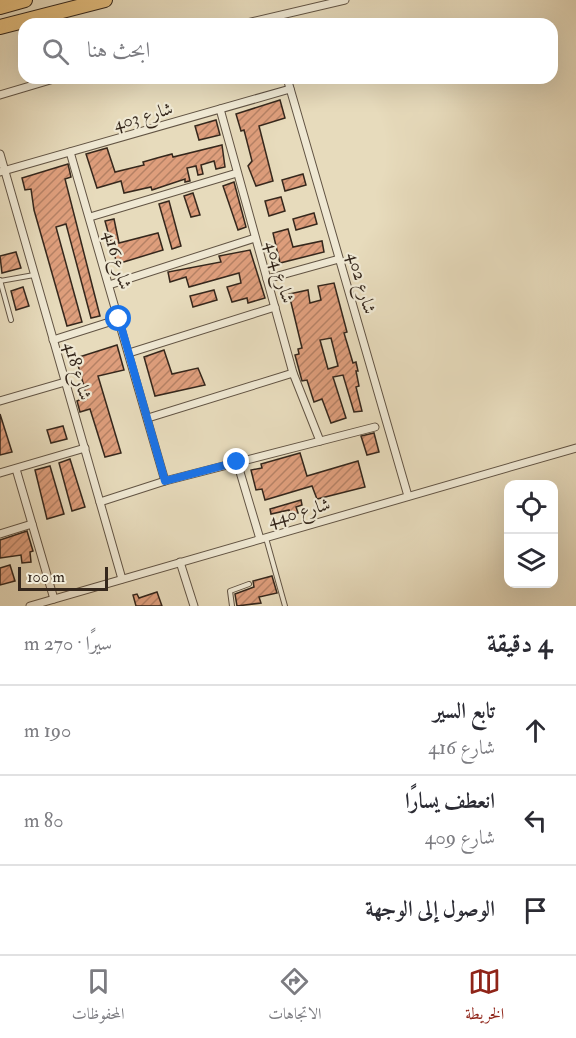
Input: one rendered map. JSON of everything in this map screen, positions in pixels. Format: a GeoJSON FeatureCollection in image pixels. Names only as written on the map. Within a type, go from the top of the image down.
{"type":"FeatureCollection","features":[{"type":"Feature","properties":{"kind":"highway"},"geometry":{"type":"LineString","coordinates":[[0,7],[25,0]]}},
{"type":"Feature","properties":{"kind":"highway"},"geometry":{"type":"LineString","coordinates":[[0,21],[69,0]]}},
{"type":"Feature","properties":{"kind":"highway"},"geometry":{"type":"LineString","coordinates":[[35,18],[105,0]]}},
{"type":"Feature","properties":{"kind":"highway"},"geometry":{"type":"LineString","coordinates":[[0,27],[18,22]]}},
{"type":"Feature","properties":{"kind":"street"},"geometry":{"type":"LineString","coordinates":[[278,18],[345,0]]}},
{"type":"Feature","properties":{"kind":"street"},"geometry":{"type":"LineString","coordinates":[[0,95],[37,84]]}},
{"type":"Feature","properties":{"kind":"street","name":"شارع 402"},"geometry":{"type":"LineString","coordinates":[[289,84],[408,496]]}},
{"type":"Feature","properties":{"kind":"street","name":"شارع 403"},"geometry":{"type":"LineString","coordinates":[[2,172],[290,89]]}},
{"type":"Feature","properties":{"kind":"street","name":"شارع 404"},"geometry":{"type":"LineString","coordinates":[[220,109],[293,373],[320,441]]}},
{"type":"Feature","properties":{"kind":"street","name":"شارع 416"},"geometry":{"type":"LineString","coordinates":[[70,152],[165,481]]}},
{"type":"Feature","properties":{"kind":"street","name":"شارع 418"},"geometry":{"type":"LineString","coordinates":[[0,154],[2,172],[35,274],[122,579]]}},
{"type":"Feature","properties":{"kind":"street"},"geometry":{"type":"LineString","coordinates":[[90,217],[237,173]]}},
{"type":"Feature","properties":{"kind":"street"},"geometry":{"type":"LineString","coordinates":[[109,285],[255,238]]}},
{"type":"Feature","properties":{"kind":"street"},"geometry":{"type":"LineString","coordinates":[[267,279],[339,259]]}},
{"type":"Feature","properties":{"kind":"street"},"geometry":{"type":"LineString","coordinates":[[129,353],[275,307]]}},
{"type":"Feature","properties":{"kind":"street"},"geometry":{"type":"LineString","coordinates":[[53,340],[119,319]]}},
{"type":"Feature","properties":{"kind":"street"},"geometry":{"type":"LineString","coordinates":[[148,418],[293,373]]}},
{"type":"Feature","properties":{"kind":"street"},"geometry":{"type":"LineString","coordinates":[[0,401],[65,382]]}},
{"type":"Feature","properties":{"kind":"street"},"geometry":{"type":"LineString","coordinates":[[100,502],[165,481],[375,428]]}},
{"type":"Feature","properties":{"kind":"street"},"geometry":{"type":"LineString","coordinates":[[0,473],[84,448]]}},
{"type":"Feature","properties":{"kind":"street","name":"شارع 440"},"geometry":{"type":"LineString","coordinates":[[30,606],[576,448]]}},
{"type":"Feature","properties":{"kind":"street"},"geometry":{"type":"LineString","coordinates":[[237,462],[263,538]]}},
{"type":"Feature","properties":{"kind":"street"},"geometry":{"type":"LineString","coordinates":[[16,469],[54,599]]}},
{"type":"Feature","properties":{"kind":"street"},"geometry":{"type":"LineString","coordinates":[[0,534],[33,524]]}},
{"type":"Feature","properties":{"kind":"street"},"geometry":{"type":"LineString","coordinates":[[180,562],[194,606]]}},
{"type":"Feature","properties":{"kind":"lane"},"geometry":{"type":"LineString","coordinates":[[10,320],[0,281],[35,274]]}},
{"type":"Feature","properties":{"kind":"lane"},"geometry":{"type":"LineString","coordinates":[[263,538],[285,606]]}},
{"type":"Feature","properties":{"kind":"lane"},"geometry":{"type":"LineString","coordinates":[[232,606],[230,591],[249,584]]}},
{"type":"Feature","properties":{"kind":"building"},"geometry":{"type":"Polygon","coordinates":[[[280,100],[285,118],[259,126],[273,181],[256,186],[248,166],[252,161],[244,130],[241,131],[236,114],[280,100]]]}},
{"type":"Feature","properties":{"kind":"building"},"geometry":{"type":"Polygon","coordinates":[[[216,120],[220,135],[199,140],[195,126],[216,120]]]}},
{"type":"Feature","properties":{"kind":"building"},"geometry":{"type":"Polygon","coordinates":[[[222,145],[225,167],[216,169],[214,161],[201,165],[203,174],[198,175],[196,166],[187,168],[190,181],[185,182],[185,179],[152,190],[151,187],[124,193],[121,181],[97,188],[86,154],[107,148],[115,172],[144,165],[143,162],[172,154],[173,157],[222,145]]]}},
{"type":"Feature","properties":{"kind":"building"},"geometry":{"type":"Polygon","coordinates":[[[68,164],[71,177],[65,179],[100,316],[91,318],[66,224],[56,227],[82,322],[67,326],[34,210],[31,189],[25,190],[22,178],[68,164]]]}},
{"type":"Feature","properties":{"kind":"building"},"geometry":{"type":"Polygon","coordinates":[[[303,174],[306,185],[285,191],[282,180],[303,174]]]}},
{"type":"Feature","properties":{"kind":"building"},"geometry":{"type":"Polygon","coordinates":[[[234,182],[246,227],[238,230],[223,186],[234,182]]]}},
{"type":"Feature","properties":{"kind":"building"},"geometry":{"type":"Polygon","coordinates":[[[193,193],[200,215],[191,217],[184,196],[193,193]]]}},
{"type":"Feature","properties":{"kind":"building"},"geometry":{"type":"Polygon","coordinates":[[[281,197],[285,211],[269,216],[265,201],[281,197]]]}},
{"type":"Feature","properties":{"kind":"building"},"geometry":{"type":"Polygon","coordinates":[[[169,201],[181,246],[172,249],[159,204],[169,201]]]}},
{"type":"Feature","properties":{"kind":"building"},"geometry":{"type":"Polygon","coordinates":[[[314,213],[317,224],[296,230],[293,219],[314,213]]]}},
{"type":"Feature","properties":{"kind":"building"},"geometry":{"type":"Polygon","coordinates":[[[114,219],[119,243],[158,233],[163,250],[117,264],[105,221],[114,219]]]}},
{"type":"Feature","properties":{"kind":"building"},"geometry":{"type":"Polygon","coordinates":[[[288,229],[293,247],[322,241],[324,252],[280,263],[273,233],[288,229]]]}},
{"type":"Feature","properties":{"kind":"building"},"geometry":{"type":"Polygon","coordinates":[[[250,250],[265,298],[248,303],[247,298],[232,302],[227,287],[241,283],[239,273],[189,287],[186,277],[170,282],[168,272],[221,262],[219,256],[250,250]]]}},
{"type":"Feature","properties":{"kind":"building"},"geometry":{"type":"Polygon","coordinates":[[[16,252],[21,268],[2,273],[0,256],[16,252]]]}},
{"type":"Feature","properties":{"kind":"building"},"geometry":{"type":"Polygon","coordinates":[[[334,283],[347,332],[344,333],[353,363],[356,362],[358,371],[356,371],[359,386],[356,387],[362,411],[354,412],[343,375],[333,377],[346,418],[331,423],[322,399],[314,402],[307,380],[302,381],[295,355],[299,354],[298,349],[302,348],[289,294],[308,290],[310,303],[321,300],[318,286],[334,283]],[[331,338],[320,340],[328,369],[338,366],[331,338]]]}},
{"type":"Feature","properties":{"kind":"building"},"geometry":{"type":"Polygon","coordinates":[[[23,287],[29,306],[16,310],[11,291],[23,287]]]}},
{"type":"Feature","properties":{"kind":"building"},"geometry":{"type":"Polygon","coordinates":[[[214,290],[217,300],[193,307],[190,296],[214,290]]]}},
{"type":"Feature","properties":{"kind":"building"},"geometry":{"type":"Polygon","coordinates":[[[117,345],[124,370],[98,376],[121,453],[105,457],[90,409],[80,412],[77,401],[87,397],[76,358],[117,345]]]}},
{"type":"Feature","properties":{"kind":"building"},"geometry":{"type":"Polygon","coordinates":[[[164,350],[172,374],[198,368],[205,385],[155,396],[144,357],[164,350]]]}},
{"type":"Feature","properties":{"kind":"building"},"geometry":{"type":"Polygon","coordinates":[[[0,414],[12,452],[0,455],[0,414]]]}},
{"type":"Feature","properties":{"kind":"building"},"geometry":{"type":"Polygon","coordinates":[[[63,426],[67,439],[51,443],[47,430],[63,426]]]}},
{"type":"Feature","properties":{"kind":"building"},"geometry":{"type":"Polygon","coordinates":[[[374,433],[379,452],[367,455],[361,436],[374,433]]]}},
{"type":"Feature","properties":{"kind":"building"},"geometry":{"type":"Polygon","coordinates":[[[300,453],[307,476],[358,461],[365,487],[317,499],[312,486],[265,500],[262,489],[256,490],[251,470],[262,468],[261,464],[300,453]]]}},
{"type":"Feature","properties":{"kind":"building"},"geometry":{"type":"Polygon","coordinates":[[[70,459],[85,507],[72,511],[59,463],[70,459]]]}},
{"type":"Feature","properties":{"kind":"building"},"geometry":{"type":"Polygon","coordinates":[[[50,466],[64,514],[47,519],[35,470],[50,466]]]}},
{"type":"Feature","properties":{"kind":"building"},"geometry":{"type":"Polygon","coordinates":[[[301,500],[302,505],[296,507],[298,513],[290,515],[289,510],[271,514],[270,509],[301,500]]]}},
{"type":"Feature","properties":{"kind":"building"},"geometry":{"type":"Polygon","coordinates":[[[27,531],[33,551],[30,552],[31,562],[22,563],[21,555],[0,558],[0,540],[27,531]]]}},
{"type":"Feature","properties":{"kind":"building"},"geometry":{"type":"Polygon","coordinates":[[[10,565],[15,581],[0,585],[0,568],[10,565]]]}},
{"type":"Feature","properties":{"kind":"building"},"geometry":{"type":"Polygon","coordinates":[[[272,576],[277,593],[259,597],[261,603],[237,606],[235,594],[254,587],[253,581],[272,576]]]}},
{"type":"Feature","properties":{"kind":"building"},"geometry":{"type":"Polygon","coordinates":[[[157,592],[162,606],[136,606],[133,595],[137,594],[139,598],[157,592]]]}},
{"type":"Feature","properties":{"kind":"route"},"geometry":{"type":"LineString","coordinates":[[119,319],[165,481],[237,462]]}}]}
